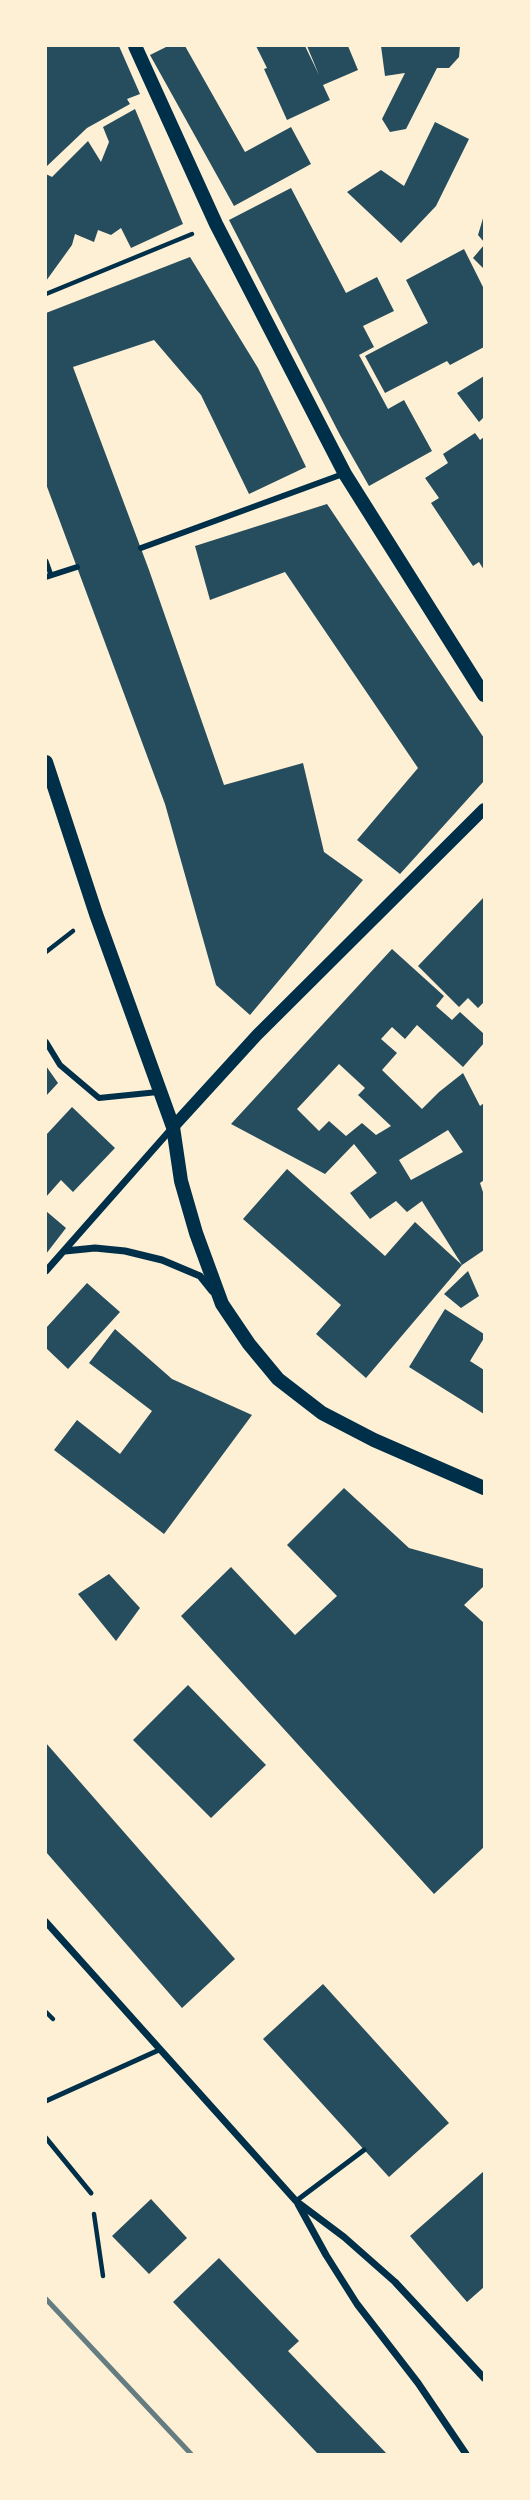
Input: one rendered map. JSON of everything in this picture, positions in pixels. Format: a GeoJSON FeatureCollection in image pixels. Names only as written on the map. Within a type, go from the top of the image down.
{"type":"FeatureCollection","features":[{"type":"Feature","properties":{"kind":"main road"},"geometry":{"type":"LineString","coordinates":[[135,46],[216,224],[345,474],[485,695]]}},
{"type":"Feature","properties":{"kind":"main road"},"geometry":{"type":"LineString","coordinates":[[46,762],[96,914],[173,1127],[181,1181],[196,1233],[222,1304],[248,1344],[278,1379],[322,1413],[374,1440],[485,1488]]}},
{"type":"Feature","properties":{"kind":"street"},"geometry":{"type":"LineString","coordinates":[[141,548],[345,474]]}},
{"type":"Feature","properties":{"kind":"street"},"geometry":{"type":"LineString","coordinates":[[48,576],[77,567]]}},
{"type":"Feature","properties":{"kind":"street"},"geometry":{"type":"LineString","coordinates":[[46,1271],[257,1035],[485,808]]}},
{"type":"Feature","properties":{"kind":"street"},"geometry":{"type":"LineString","coordinates":[[46,1042],[60,1065],[99,1098],[160,1092]]}},
{"type":"Feature","properties":{"kind":"street"},"geometry":{"type":"LineString","coordinates":[[64,1251],[105,1249],[162,1260],[200,1276],[222,1304]]}},
{"type":"Feature","properties":{"kind":"street"},"geometry":{"type":"LineString","coordinates":[[46,1922],[296,2201],[395,2282],[485,2378]]}},
{"type":"Feature","properties":{"kind":"street"},"geometry":{"type":"LineString","coordinates":[[296,2201],[356,2304],[418,2383],[466,2455]]}},
{"type":"Feature","properties":{"kind":"lane"},"geometry":{"type":"LineString","coordinates":[[46,561],[48,576]]}},
{"type":"Feature","properties":{"kind":"lane"},"geometry":{"type":"LineString","coordinates":[[46,2101],[159,2050]]}},
{"type":"Feature","properties":{"kind":"lane"},"geometry":{"type":"LineString","coordinates":[[46,2138],[91,2193]]}},
{"type":"Feature","properties":{"kind":"lane"},"geometry":{"type":"LineString","coordinates":[[296,2201],[364,2150]]}},
{"type":"Feature","properties":{"kind":"path"},"geometry":{"type":"LineString","coordinates":[[46,294],[216,224]]}},
{"type":"Feature","properties":{"kind":"path"},"geometry":{"type":"LineString","coordinates":[[46,2012],[53,2019]]}},
{"type":"Feature","properties":{"kind":"path"},"geometry":{"type":"LineString","coordinates":[[91,2193],[103,2276]]}},
{"type":"Feature","properties":{"kind":"building"},"geometry":{"type":"Polygon","coordinates":[[[46,46],[119,46],[140,94],[127,99],[130,104],[87,128],[46,167],[46,46]]]}},
{"type":"Feature","properties":{"kind":"building"},"geometry":{"type":"Polygon","coordinates":[[[168,46],[185,46],[245,152],[291,127],[311,164],[234,206],[150,55],[168,46]]]}},
{"type":"Feature","properties":{"kind":"building"},"geometry":{"type":"Polygon","coordinates":[[[256,46],[305,46],[319,75],[307,46],[348,46],[358,70],[323,85],[330,100],[287,120],[256,46]]]}},
{"type":"Feature","properties":{"kind":"building"},"geometry":{"type":"Polygon","coordinates":[[[381,46],[460,46],[459,57],[449,68],[437,68],[406,129],[390,132],[382,119],[405,73],[385,76],[381,46]]]}},
{"type":"Feature","properties":{"kind":"building"},"geometry":{"type":"Polygon","coordinates":[[[135,109],[183,224],[131,248],[121,228],[111,235],[98,230],[94,242],[75,234],[72,245],[46,281],[46,174],[52,177],[88,141],[101,162],[109,142],[103,127],[135,109]]]}},
{"type":"Feature","properties":{"kind":"building"},"geometry":{"type":"Polygon","coordinates":[[[435,122],[469,139],[436,206],[401,243],[347,192],[381,170],[404,186],[435,122]]]}},
{"type":"Feature","properties":{"kind":"building"},"geometry":{"type":"Polygon","coordinates":[[[291,188],[346,293],[377,277],[394,311],[363,326],[374,347],[359,355],[388,409],[404,400],[432,451],[369,486],[229,220],[291,188]]]}},
{"type":"Feature","properties":{"kind":"building"},"geometry":{"type":"Polygon","coordinates":[[[484,215],[484,242],[478,235],[484,215]]]}},
{"type":"Feature","properties":{"kind":"building"},"geometry":{"type":"Polygon","coordinates":[[[484,245],[484,269],[473,258],[484,245]]]}},
{"type":"Feature","properties":{"kind":"building"},"geometry":{"type":"Polygon","coordinates":[[[464,249],[484,289],[484,347],[450,365],[447,361],[385,393],[365,356],[428,323],[406,280],[464,249]]]}},
{"type":"Feature","properties":{"kind":"building"},"geometry":{"type":"Polygon","coordinates":[[[190,257],[258,368],[306,467],[249,494],[201,395],[154,340],[73,367],[149,570],[224,785],[303,763],[324,852],[363,880],[250,1015],[216,985],[165,804],[46,484],[46,313],[190,257]]]}},
{"type":"Feature","properties":{"kind":"building"},"geometry":{"type":"Polygon","coordinates":[[[484,376],[484,417],[479,422],[457,393],[484,376]]]}},
{"type":"Feature","properties":{"kind":"building"},"geometry":{"type":"Polygon","coordinates":[[[475,433],[480,440],[484,437],[484,570],[479,562],[473,566],[431,503],[439,498],[425,478],[448,463],[443,454],[475,433]]]}},
{"type":"Feature","properties":{"kind":"building"},"geometry":{"type":"Polygon","coordinates":[[[327,504],[484,738],[484,781],[400,874],[357,840],[418,768],[285,572],[210,600],[195,546],[327,504]]]}},
{"type":"Feature","properties":{"kind":"building"},"geometry":{"type":"Polygon","coordinates":[[[484,897],[484,1002],[478,1008],[468,998],[459,1007],[418,966],[484,897]]]}},
{"type":"Feature","properties":{"kind":"building"},"geometry":{"type":"Polygon","coordinates":[[[392,949],[444,996],[436,1006],[452,1020],[460,1012],[484,1034],[484,1043],[463,1067],[417,1025],[405,1039],[392,1027],[381,1039],[397,1053],[382,1070],[422,1109],[463,1073],[480,1106],[484,1103],[484,1180],[480,1183],[484,1195],[484,1250],[462,1265],[422,1201],[407,1212],[396,1201],[370,1219],[350,1193],[377,1173],[354,1144],[325,1174],[231,1124],[392,949]],[[339,1064],[297,1109],[319,1131],[329,1121],[346,1136],[362,1123],[376,1135],[391,1126],[358,1095],[365,1088],[339,1064]],[[448,1130],[399,1160],[411,1180],[463,1152],[448,1130]]]}},
{"type":"Feature","properties":{"kind":"building"},"geometry":{"type":"Polygon","coordinates":[[[46,1066],[58,1083],[46,1096],[46,1066]]]}},
{"type":"Feature","properties":{"kind":"building"},"geometry":{"type":"Polygon","coordinates":[[[72,1107],[115,1148],[73,1192],[61,1180],[46,1197],[46,1135],[72,1107]]]}},
{"type":"Feature","properties":{"kind":"building"},"geometry":{"type":"Polygon","coordinates":[[[287,1169],[385,1256],[415,1222],[462,1265],[366,1378],[316,1334],[341,1305],[243,1219],[287,1169]]]}},
{"type":"Feature","properties":{"kind":"building"},"geometry":{"type":"Polygon","coordinates":[[[46,1211],[66,1228],[46,1254],[46,1211]]]}},
{"type":"Feature","properties":{"kind":"building"},"geometry":{"type":"Polygon","coordinates":[[[468,1271],[479,1296],[461,1308],[444,1294],[468,1271]]]}},
{"type":"Feature","properties":{"kind":"building"},"geometry":{"type":"Polygon","coordinates":[[[87,1283],[120,1312],[68,1369],[46,1348],[46,1328],[87,1283]]]}},
{"type":"Feature","properties":{"kind":"building"},"geometry":{"type":"Polygon","coordinates":[[[445,1309],[484,1334],[470,1361],[484,1370],[484,1414],[409,1367],[445,1309]]]}},
{"type":"Feature","properties":{"kind":"building"},"geometry":{"type":"Polygon","coordinates":[[[115,1329],[172,1379],[252,1415],[164,1534],[54,1450],[77,1420],[120,1454],[152,1411],[89,1363],[115,1329]]]}},
{"type":"Feature","properties":{"kind":"building"},"geometry":{"type":"Polygon","coordinates":[[[344,1488],[409,1548],[484,1569],[484,1586],[464,1605],[484,1623],[484,1847],[434,1894],[181,1616],[231,1567],[295,1635],[337,1596],[287,1545],[344,1488]]]}},
{"type":"Feature","properties":{"kind":"building"},"geometry":{"type":"Polygon","coordinates":[[[109,1574],[140,1608],[116,1641],[78,1594],[109,1574]]]}},
{"type":"Feature","properties":{"kind":"building"},"geometry":{"type":"Polygon","coordinates":[[[188,1685],[266,1765],[211,1818],[133,1740],[188,1685]]]}},
{"type":"Feature","properties":{"kind":"building"},"geometry":{"type":"Polygon","coordinates":[[[46,1743],[235,1959],[182,2008],[46,1852],[46,1743]]]}},
{"type":"Feature","properties":{"kind":"building"},"geometry":{"type":"Polygon","coordinates":[[[323,1984],[449,2123],[389,2177],[263,2039],[323,1984]]]}},
{"type":"Feature","properties":{"kind":"building"},"geometry":{"type":"Polygon","coordinates":[[[484,2171],[484,2287],[467,2302],[410,2236],[484,2171]]]}},
{"type":"Feature","properties":{"kind":"building"},"geometry":{"type":"Polygon","coordinates":[[[151,2199],[187,2238],[149,2274],[112,2236],[151,2199]]]}},
{"type":"Feature","properties":{"kind":"building"},"geometry":{"type":"Polygon","coordinates":[[[219,2258],[299,2341],[288,2351],[387,2454],[318,2454],[173,2302],[219,2258]]]}},
{"type":"Feature","properties":{"kind":"railway"},"geometry":{"type":"LineString","coordinates":[[46,2299],[191,2454]]}}]}
